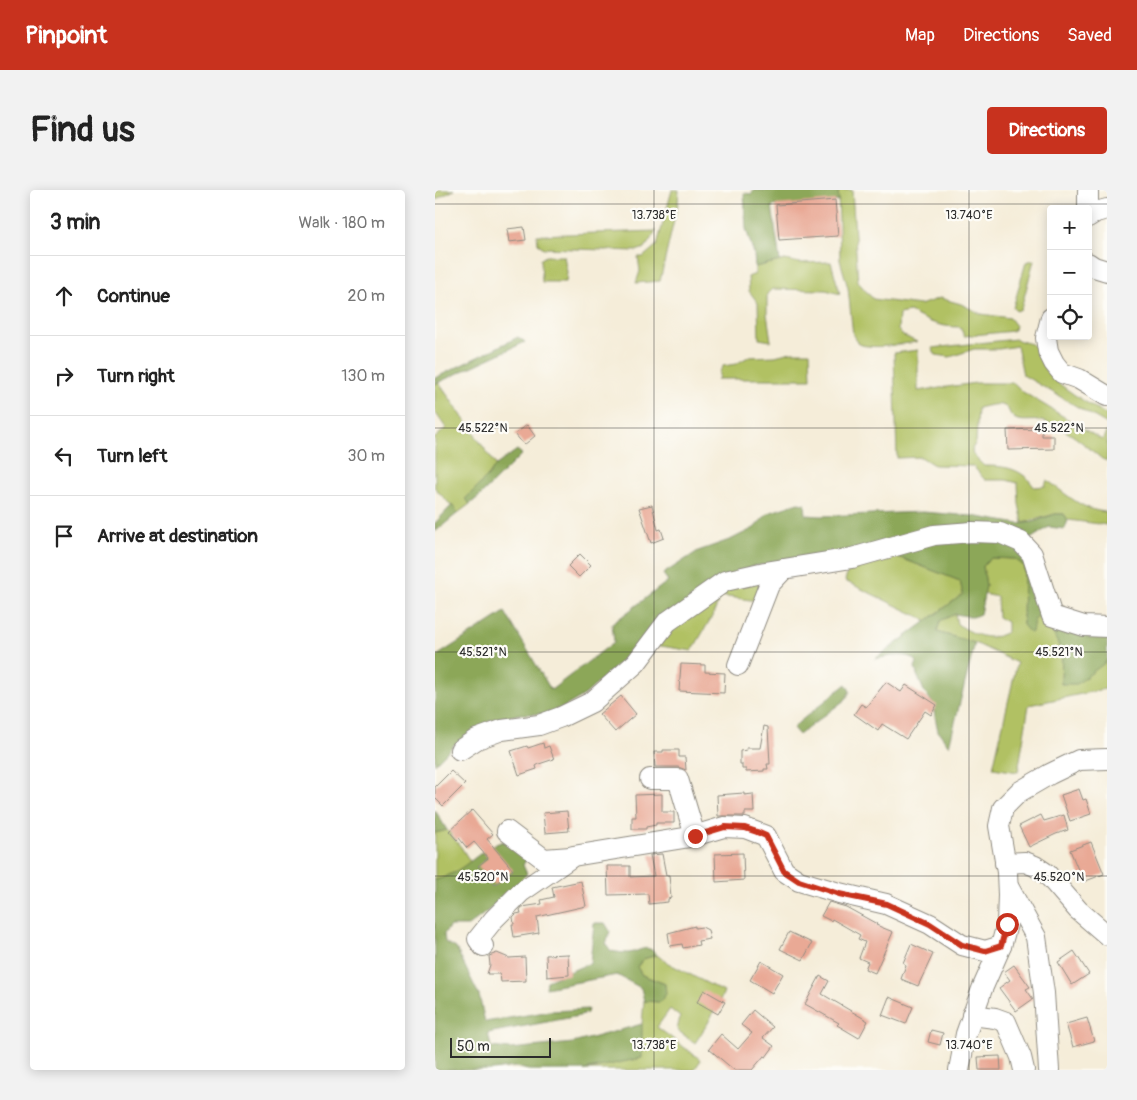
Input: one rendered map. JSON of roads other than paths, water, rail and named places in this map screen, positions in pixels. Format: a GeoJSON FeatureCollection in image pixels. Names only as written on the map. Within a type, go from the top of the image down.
{"type":"FeatureCollection","features":[{"type":"Feature","properties":{"kind":"street"},"geometry":{"type":"LineString","coordinates":[[1088,190],[1088,205]]}},
{"type":"Feature","properties":{"kind":"street"},"geometry":{"type":"LineString","coordinates":[[1099,190],[1107,201]]}},
{"type":"Feature","properties":{"kind":"street"},"geometry":{"type":"LineString","coordinates":[[1092,214],[1107,209]]}},
{"type":"Feature","properties":{"kind":"street"},"geometry":{"type":"LineString","coordinates":[[1047,334],[1048,351],[1062,373],[1079,379],[1107,396]]}},
{"type":"Feature","properties":{"kind":"street"},"geometry":{"type":"LineString","coordinates":[[460,750],[477,738],[502,730],[539,725],[592,702],[636,663],[667,622],[725,581],[852,558],[934,535],[972,532],[1000,533],[1021,542],[1032,554],[1052,616],[1084,626],[1107,627]]}},
{"type":"Feature","properties":{"kind":"street"},"geometry":{"type":"LineString","coordinates":[[737,666],[769,585],[784,569]]}},
{"type":"Feature","properties":{"kind":"street"},"geometry":{"type":"LineString","coordinates":[[959,1070],[961,1049],[972,1015],[1001,946],[1007,924],[1008,886],[999,826],[1003,808],[1019,792],[1071,763],[1079,760],[1107,759]]}},
{"type":"Feature","properties":{"kind":"street"},"geometry":{"type":"LineString","coordinates":[[650,779],[678,779],[695,836]]}},
{"type":"Feature","properties":{"kind":"street"},"geometry":{"type":"LineString","coordinates":[[507,831],[544,859],[695,836],[725,827],[745,828],[766,836],[784,871],[799,881],[839,894],[887,904],[930,924],[962,945],[985,951],[1001,946]]}},
{"type":"Feature","properties":{"kind":"street"},"geometry":{"type":"LineString","coordinates":[[483,946],[478,939],[521,892],[573,856]]}},
{"type":"Feature","properties":{"kind":"street"},"geometry":{"type":"LineString","coordinates":[[1005,862],[1025,862],[1047,874],[1078,910],[1107,935]]}},
{"type":"Feature","properties":{"kind":"street"},"geometry":{"type":"LineString","coordinates":[[1008,886],[1036,937],[1044,993],[1049,1070]]}},
{"type":"Feature","properties":{"kind":"street"},"geometry":{"type":"LineString","coordinates":[[972,1015],[995,1018],[1006,1022],[1021,1057],[1024,1070]]}}]}
